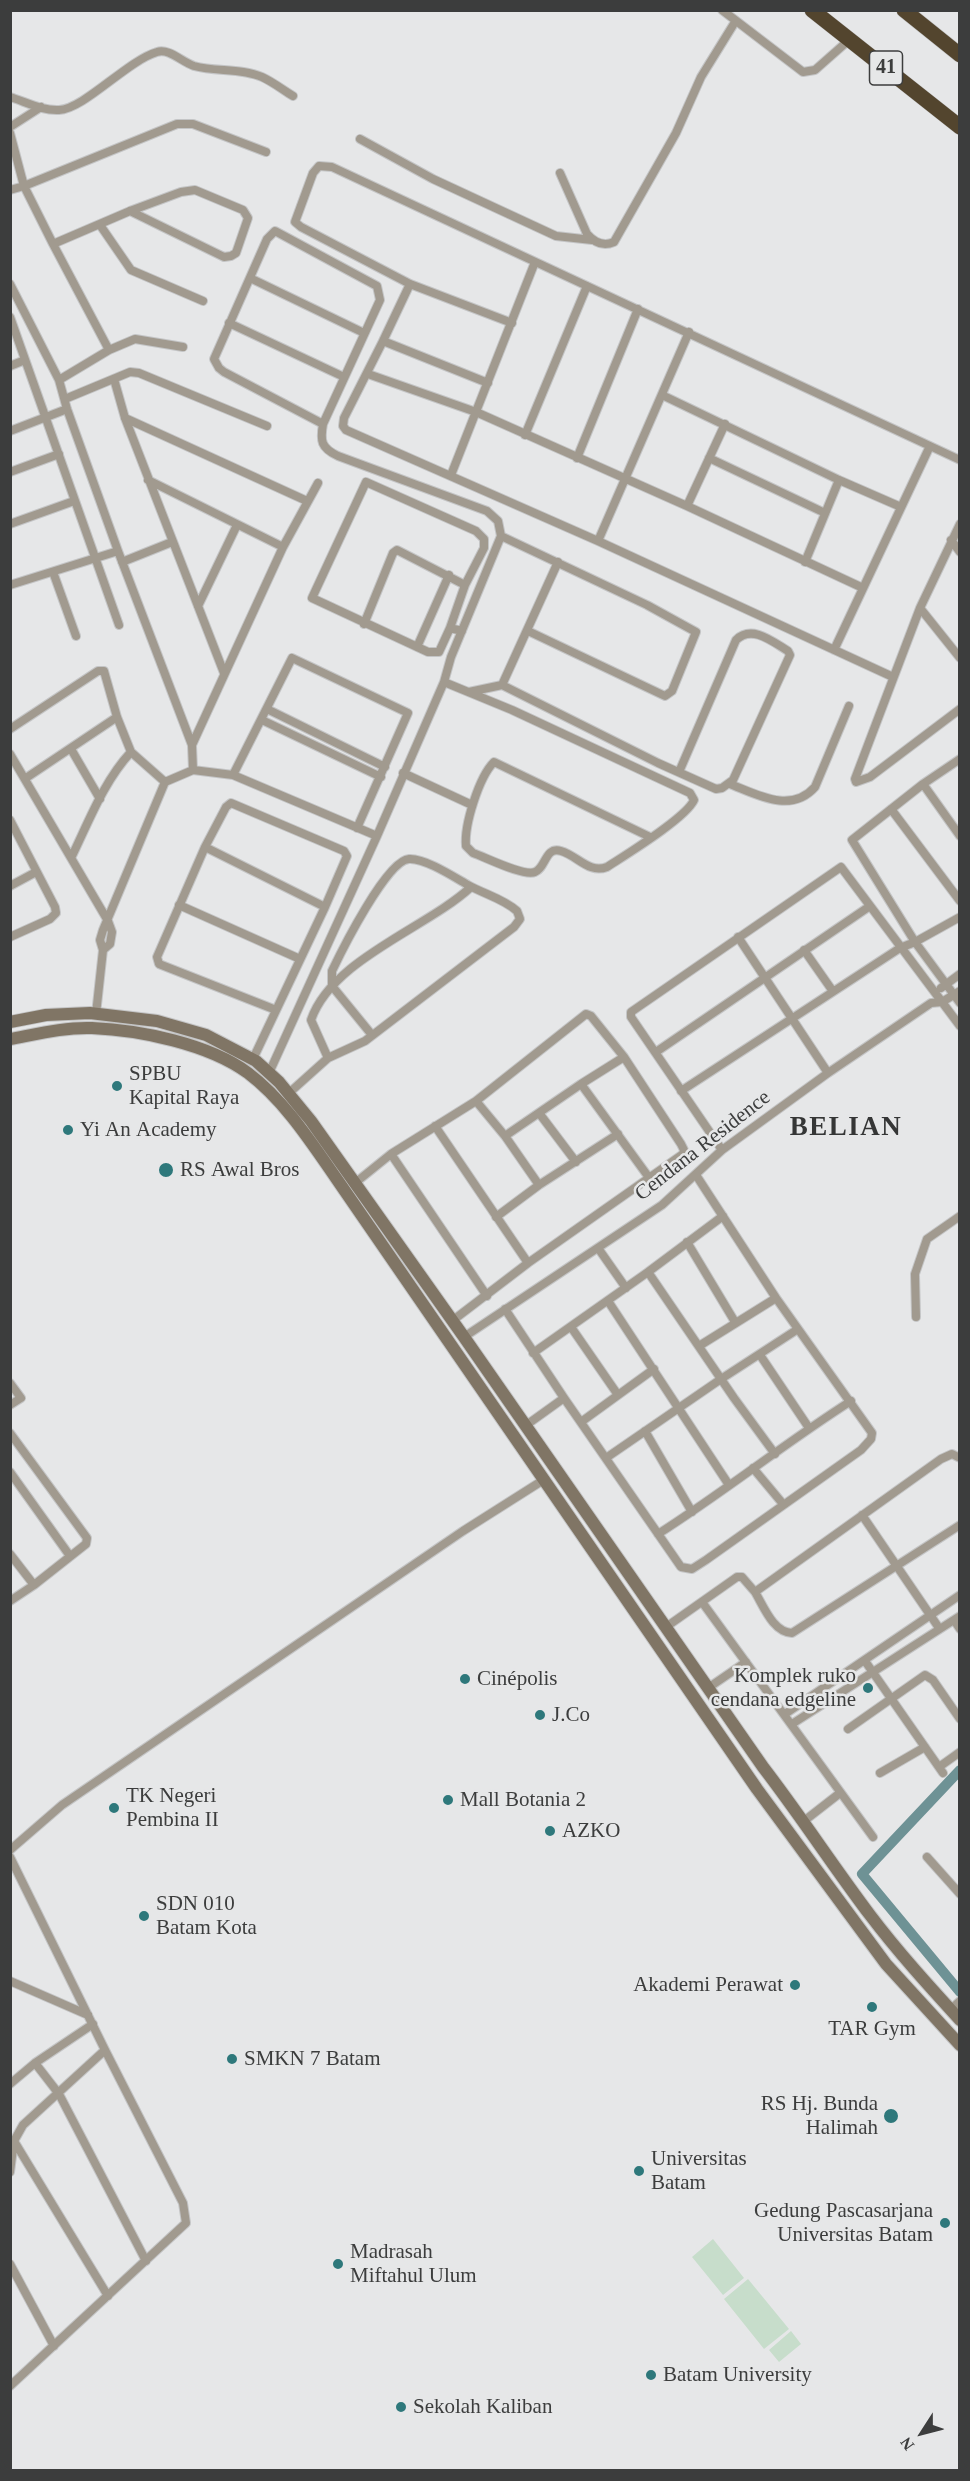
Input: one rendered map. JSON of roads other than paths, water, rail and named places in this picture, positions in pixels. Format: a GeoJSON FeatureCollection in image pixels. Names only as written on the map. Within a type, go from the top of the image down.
{"type":"FeatureCollection","features":[{"type":"Feature","properties":{"kind":"highway","name":"41"},"geometry":{"type":"LineString","coordinates":[[812,10],[960,127]]}},
{"type":"Feature","properties":{"kind":"highway"},"geometry":{"type":"LineString","coordinates":[[904,10],[960,55]]}},
{"type":"Feature","properties":{"kind":"main road"},"geometry":{"type":"LineString","coordinates":[[10,1022],[46,1015],[96,1014],[157,1021],[206,1035],[253,1059],[289,1093],[464,1337],[763,1767],[902,1954],[956,2004],[960,2020]]}},
{"type":"Feature","properties":{"kind":"main road"},"geometry":{"type":"LineString","coordinates":[[10,1039],[91,1028],[154,1036],[203,1050],[248,1073],[269,1092],[310,1143],[545,1479],[737,1760],[886,1964],[960,2045]]}},
{"type":"Feature","properties":{"kind":"main road"},"geometry":{"type":"LineString","coordinates":[[414,1292],[425,1284]]}},
{"type":"Feature","properties":{"kind":"main road"},"geometry":{"type":"LineString","coordinates":[[824,1879],[837,1868]]}},
{"type":"Feature","properties":{"kind":"street"},"geometry":{"type":"LineString","coordinates":[[722,10],[803,72],[815,70],[849,40]]}},
{"type":"Feature","properties":{"kind":"street"},"geometry":{"type":"LineString","coordinates":[[360,140],[433,179],[556,236],[609,244],[616,239],[676,133],[701,77],[735,22]]}},
{"type":"Feature","properties":{"kind":"street"},"geometry":{"type":"LineString","coordinates":[[10,97],[41,108],[59,110],[73,107],[143,57],[159,51],[168,51],[183,62],[198,67],[227,69],[261,77],[293,96]]}},
{"type":"Feature","properties":{"kind":"street"},"geometry":{"type":"LineString","coordinates":[[10,127],[41,108]]}},
{"type":"Feature","properties":{"kind":"street"},"geometry":{"type":"LineString","coordinates":[[10,190],[177,124],[193,124],[266,152]]}},
{"type":"Feature","properties":{"kind":"street"},"geometry":{"type":"LineString","coordinates":[[10,133],[24,186],[109,350]]}},
{"type":"Feature","properties":{"kind":"street"},"geometry":{"type":"LineString","coordinates":[[512,323],[410,284],[301,227],[295,222],[313,172],[319,166],[332,167],[960,460]]}},
{"type":"Feature","properties":{"kind":"street"},"geometry":{"type":"LineString","coordinates":[[560,173],[581,224],[592,240]]}},
{"type":"Feature","properties":{"kind":"street"},"geometry":{"type":"LineString","coordinates":[[53,244],[130,211],[181,192],[195,190],[243,210],[249,218],[236,253],[224,257],[130,211]]}},
{"type":"Feature","properties":{"kind":"street"},"geometry":{"type":"LineString","coordinates":[[100,225],[131,270],[203,301]]}},
{"type":"Feature","properties":{"kind":"street"},"geometry":{"type":"LineString","coordinates":[[269,1073],[444,682],[501,536],[498,521],[487,511],[330,453],[322,447],[320,440],[323,424],[380,300],[377,286],[275,231],[268,236],[215,354],[219,368],[323,424]]}},
{"type":"Feature","properties":{"kind":"street"},"geometry":{"type":"LineString","coordinates":[[451,475],[535,262]]}},
{"type":"Feature","properties":{"kind":"street"},"geometry":{"type":"LineString","coordinates":[[250,278],[364,333]]}},
{"type":"Feature","properties":{"kind":"street"},"geometry":{"type":"LineString","coordinates":[[10,284],[59,380],[67,409],[122,562],[192,745],[193,770]]}},
{"type":"Feature","properties":{"kind":"street"},"geometry":{"type":"LineString","coordinates":[[410,284],[345,418],[343,426],[346,430],[598,541],[893,677]]}},
{"type":"Feature","properties":{"kind":"street"},"geometry":{"type":"LineString","coordinates":[[525,435],[588,286]]}},
{"type":"Feature","properties":{"kind":"street"},"geometry":{"type":"LineString","coordinates":[[577,458],[639,309]]}},
{"type":"Feature","properties":{"kind":"street"},"geometry":{"type":"LineString","coordinates":[[12,322],[24,360],[48,417],[74,501],[97,558],[119,625]]}},
{"type":"Feature","properties":{"kind":"street"},"geometry":{"type":"LineString","coordinates":[[229,323],[344,377]]}},
{"type":"Feature","properties":{"kind":"street"},"geometry":{"type":"LineString","coordinates":[[598,541],[689,332]]}},
{"type":"Feature","properties":{"kind":"street"},"geometry":{"type":"LineString","coordinates":[[59,380],[109,350],[135,339],[183,347]]}},
{"type":"Feature","properties":{"kind":"street"},"geometry":{"type":"LineString","coordinates":[[383,341],[488,383]]}},
{"type":"Feature","properties":{"kind":"street"},"geometry":{"type":"LineString","coordinates":[[10,366],[24,360]]}},
{"type":"Feature","properties":{"kind":"street"},"geometry":{"type":"LineString","coordinates":[[65,399],[130,372],[146,374],[267,426]]}},
{"type":"Feature","properties":{"kind":"street"},"geometry":{"type":"LineString","coordinates":[[368,374],[476,412],[863,588]]}},
{"type":"Feature","properties":{"kind":"street"},"geometry":{"type":"LineString","coordinates":[[114,379],[125,418],[148,480],[224,673]]}},
{"type":"Feature","properties":{"kind":"street"},"geometry":{"type":"LineString","coordinates":[[662,395],[839,480],[901,507]]}},
{"type":"Feature","properties":{"kind":"street"},"geometry":{"type":"LineString","coordinates":[[10,431],[67,409]]}},
{"type":"Feature","properties":{"kind":"street"},"geometry":{"type":"LineString","coordinates":[[125,418],[307,501]]}},
{"type":"Feature","properties":{"kind":"street"},"geometry":{"type":"LineString","coordinates":[[687,506],[725,424]]}},
{"type":"Feature","properties":{"kind":"street"},"geometry":{"type":"LineString","coordinates":[[834,650],[930,446]]}},
{"type":"Feature","properties":{"kind":"street"},"geometry":{"type":"LineString","coordinates":[[10,472],[59,454]]}},
{"type":"Feature","properties":{"kind":"street"},"geometry":{"type":"LineString","coordinates":[[710,458],[825,513]]}},
{"type":"Feature","properties":{"kind":"street"},"geometry":{"type":"LineString","coordinates":[[148,480],[283,547]]}},
{"type":"Feature","properties":{"kind":"street"},"geometry":{"type":"LineString","coordinates":[[805,562],[839,480]]}},
{"type":"Feature","properties":{"kind":"street"},"geometry":{"type":"LineString","coordinates":[[366,482],[480,534],[484,539],[484,548],[465,585],[439,652],[428,652],[364,624],[312,598],[366,482]]}},
{"type":"Feature","properties":{"kind":"street"},"geometry":{"type":"LineString","coordinates":[[192,745],[283,547],[318,483]]}},
{"type":"Feature","properties":{"kind":"street"},"geometry":{"type":"LineString","coordinates":[[10,524],[74,501]]}},
{"type":"Feature","properties":{"kind":"street"},"geometry":{"type":"LineString","coordinates":[[960,524],[921,608],[893,677],[855,779],[856,782],[870,777],[960,709]]}},
{"type":"Feature","properties":{"kind":"street"},"geometry":{"type":"LineString","coordinates":[[198,606],[237,525]]}},
{"type":"Feature","properties":{"kind":"street"},"geometry":{"type":"LineString","coordinates":[[501,536],[558,562],[696,632],[672,691],[665,696],[528,631]]}},
{"type":"Feature","properties":{"kind":"street"},"geometry":{"type":"LineString","coordinates":[[951,540],[960,552]]}},
{"type":"Feature","properties":{"kind":"street"},"geometry":{"type":"LineString","coordinates":[[122,562],[172,542]]}},
{"type":"Feature","properties":{"kind":"street"},"geometry":{"type":"LineString","coordinates":[[364,624],[395,551],[399,550],[465,585]]}},
{"type":"Feature","properties":{"kind":"street"},"geometry":{"type":"LineString","coordinates":[[10,585],[118,551]]}},
{"type":"Feature","properties":{"kind":"street"},"geometry":{"type":"LineString","coordinates":[[502,685],[558,562]]}},
{"type":"Feature","properties":{"kind":"street"},"geometry":{"type":"LineString","coordinates":[[53,572],[76,636]]}},
{"type":"Feature","properties":{"kind":"street"},"geometry":{"type":"LineString","coordinates":[[417,647],[448,575]]}},
{"type":"Feature","properties":{"kind":"street"},"geometry":{"type":"LineString","coordinates":[[921,608],[960,658]]}},
{"type":"Feature","properties":{"kind":"street"},"geometry":{"type":"LineString","coordinates":[[450,628],[462,631]]}},
{"type":"Feature","properties":{"kind":"street"},"geometry":{"type":"LineString","coordinates":[[678,772],[736,640],[746,634],[757,634],[788,651],[790,655],[730,784]]}},
{"type":"Feature","properties":{"kind":"street"},"geometry":{"type":"LineString","coordinates":[[233,775],[292,658],[404,709],[408,715],[357,828]]}},
{"type":"Feature","properties":{"kind":"street"},"geometry":{"type":"LineString","coordinates":[[10,729],[100,670],[106,673],[117,717],[131,752],[165,782]]}},
{"type":"Feature","properties":{"kind":"street"},"geometry":{"type":"LineString","coordinates":[[444,682],[641,769],[693,796],[693,803],[687,810],[650,837],[608,867],[600,870],[562,851],[555,850],[551,851],[538,870],[528,873],[473,853],[466,846],[465,833],[472,806],[495,762],[650,837]]}},
{"type":"Feature","properties":{"kind":"street"},"geometry":{"type":"LineString","coordinates":[[468,692],[502,685],[716,789],[730,784],[772,800],[789,802],[807,796],[815,787],[849,706]]}},
{"type":"Feature","properties":{"kind":"street"},"geometry":{"type":"LineString","coordinates":[[267,709],[385,767]]}},
{"type":"Feature","properties":{"kind":"street"},"geometry":{"type":"LineString","coordinates":[[26,778],[117,717]]}},
{"type":"Feature","properties":{"kind":"street"},"geometry":{"type":"LineString","coordinates":[[262,720],[381,777]]}},
{"type":"Feature","properties":{"kind":"street"},"geometry":{"type":"LineString","coordinates":[[71,749],[100,799]]}},
{"type":"Feature","properties":{"kind":"street"},"geometry":{"type":"LineString","coordinates":[[72,856],[100,799],[120,764],[131,752]]}},
{"type":"Feature","properties":{"kind":"street"},"geometry":{"type":"LineString","coordinates":[[10,754],[72,856],[108,921]]}},
{"type":"Feature","properties":{"kind":"street"},"geometry":{"type":"LineString","coordinates":[[958,996],[945,985],[915,942],[852,840],[923,784],[960,759]]}},
{"type":"Feature","properties":{"kind":"street"},"geometry":{"type":"LineString","coordinates":[[96,1014],[103,950],[100,940],[165,782],[193,770],[233,775],[377,836]]}},
{"type":"Feature","properties":{"kind":"street"},"geometry":{"type":"LineString","coordinates":[[403,773],[472,806]]}},
{"type":"Feature","properties":{"kind":"street"},"geometry":{"type":"LineString","coordinates":[[923,784],[960,836]]}},
{"type":"Feature","properties":{"kind":"street"},"geometry":{"type":"LineString","coordinates":[[253,1059],[325,907],[347,856],[344,851],[233,803],[226,807],[205,847],[157,957],[159,964],[276,1010]]}},
{"type":"Feature","properties":{"kind":"street"},"geometry":{"type":"LineString","coordinates":[[891,809],[960,902]]}},
{"type":"Feature","properties":{"kind":"street"},"geometry":{"type":"LineString","coordinates":[[10,820],[56,913],[50,919],[10,937]]}},
{"type":"Feature","properties":{"kind":"street"},"geometry":{"type":"LineString","coordinates":[[205,847],[325,907]]}},
{"type":"Feature","properties":{"kind":"street"},"geometry":{"type":"LineString","coordinates":[[289,1093],[328,1058],[353,1048],[372,1035],[514,927],[520,916],[514,908],[440,869],[412,859],[406,859],[395,866],[376,891],[332,971],[332,986],[372,1035]]}},
{"type":"Feature","properties":{"kind":"street"},"geometry":{"type":"LineString","coordinates":[[722,1150],[631,1017],[632,1010],[841,867],[960,1026]]}},
{"type":"Feature","properties":{"kind":"street"},"geometry":{"type":"LineString","coordinates":[[10,886],[36,872]]}},
{"type":"Feature","properties":{"kind":"street"},"geometry":{"type":"LineString","coordinates":[[328,1058],[311,1020],[318,1005],[332,986],[388,942],[471,887]]}},
{"type":"Feature","properties":{"kind":"street"},"geometry":{"type":"LineString","coordinates":[[179,905],[300,959]]}},
{"type":"Feature","properties":{"kind":"street"},"geometry":{"type":"LineString","coordinates":[[656,1052],[870,906]]}},
{"type":"Feature","properties":{"kind":"street"},"geometry":{"type":"LineString","coordinates":[[681,1092],[832,990],[900,948],[960,916]]}},
{"type":"Feature","properties":{"kind":"street"},"geometry":{"type":"LineString","coordinates":[[738,937],[828,1073]]}},
{"type":"Feature","properties":{"kind":"street"},"geometry":{"type":"LineString","coordinates":[[804,950],[832,990]]}},
{"type":"Feature","properties":{"kind":"street"},"geometry":{"type":"LineString","coordinates":[[931,1003],[935,993],[960,974]]}},
{"type":"Feature","properties":{"kind":"street","name":"Cendana Residence"},"geometry":{"type":"LineString","coordinates":[[464,1337],[662,1205],[722,1150],[828,1073],[931,1003],[958,996]]}},
{"type":"Feature","properties":{"kind":"street"},"geometry":{"type":"LineString","coordinates":[[355,1183],[391,1154],[476,1101],[585,1014],[590,1015],[624,1057],[684,1150],[682,1156],[528,1263],[452,1321]]}},
{"type":"Feature","properties":{"kind":"street"},"geometry":{"type":"LineString","coordinates":[[505,1136],[624,1057]]}},
{"type":"Feature","properties":{"kind":"street"},"geometry":{"type":"LineString","coordinates":[[581,1084],[650,1179]]}},
{"type":"Feature","properties":{"kind":"street"},"geometry":{"type":"LineString","coordinates":[[476,1101],[505,1136],[539,1185]]}},
{"type":"Feature","properties":{"kind":"street"},"geometry":{"type":"LineString","coordinates":[[539,1113],[576,1162]]}},
{"type":"Feature","properties":{"kind":"street"},"geometry":{"type":"LineString","coordinates":[[435,1126],[528,1263]]}},
{"type":"Feature","properties":{"kind":"street"},"geometry":{"type":"LineString","coordinates":[[496,1217],[539,1185],[618,1134]]}},
{"type":"Feature","properties":{"kind":"street"},"geometry":{"type":"LineString","coordinates":[[391,1154],[487,1296]]}},
{"type":"Feature","properties":{"kind":"street"},"geometry":{"type":"LineString","coordinates":[[505,1309],[681,1567],[692,1569],[706,1560],[861,1450],[871,1439],[872,1433],[776,1298],[696,1175]]}},
{"type":"Feature","properties":{"kind":"street"},"geometry":{"type":"LineString","coordinates":[[533,1353],[723,1216]]}},
{"type":"Feature","properties":{"kind":"street"},"geometry":{"type":"LineString","coordinates":[[916,1317],[915,1275],[927,1239],[960,1216]]}},
{"type":"Feature","properties":{"kind":"street"},"geometry":{"type":"LineString","coordinates":[[687,1242],[735,1322]]}},
{"type":"Feature","properties":{"kind":"street"},"geometry":{"type":"LineString","coordinates":[[598,1248],[626,1287]]}},
{"type":"Feature","properties":{"kind":"street"},"geometry":{"type":"LineString","coordinates":[[648,1272],[775,1454]]}},
{"type":"Feature","properties":{"kind":"street"},"geometry":{"type":"LineString","coordinates":[[699,1346],[776,1298]]}},
{"type":"Feature","properties":{"kind":"street"},"geometry":{"type":"LineString","coordinates":[[608,1301],[729,1485]]}},
{"type":"Feature","properties":{"kind":"street"},"geometry":{"type":"LineString","coordinates":[[571,1327],[618,1395]]}},
{"type":"Feature","properties":{"kind":"street"},"geometry":{"type":"LineString","coordinates":[[606,1458],[680,1409],[721,1378],[798,1329]]}},
{"type":"Feature","properties":{"kind":"street"},"geometry":{"type":"LineString","coordinates":[[760,1355],[809,1428]]}},
{"type":"Feature","properties":{"kind":"street"},"geometry":{"type":"LineString","coordinates":[[581,1422],[654,1369]]}},
{"type":"Feature","properties":{"kind":"street"},"geometry":{"type":"LineString","coordinates":[[10,1383],[21,1398],[10,1405]]}},
{"type":"Feature","properties":{"kind":"street"},"geometry":{"type":"LineString","coordinates":[[525,1426],[564,1398]]}},
{"type":"Feature","properties":{"kind":"street"},"geometry":{"type":"LineString","coordinates":[[658,1534],[851,1401]]}},
{"type":"Feature","properties":{"kind":"street"},"geometry":{"type":"LineString","coordinates":[[645,1431],[693,1512]]}},
{"type":"Feature","properties":{"kind":"street"},"geometry":{"type":"LineString","coordinates":[[10,1433],[87,1538],[87,1544],[34,1585],[10,1600]]}},
{"type":"Feature","properties":{"kind":"street"},"geometry":{"type":"LineString","coordinates":[[755,1592],[941,1459],[952,1454],[960,1458]]}},
{"type":"Feature","properties":{"kind":"street"},"geometry":{"type":"LineString","coordinates":[[753,1468],[783,1504]]}},
{"type":"Feature","properties":{"kind":"street"},"geometry":{"type":"LineString","coordinates":[[10,1472],[70,1556]]}},
{"type":"Feature","properties":{"kind":"street"},"geometry":{"type":"LineString","coordinates":[[10,1850],[62,1805],[462,1531],[545,1479]]}},
{"type":"Feature","properties":{"kind":"street"},"geometry":{"type":"LineString","coordinates":[[862,1515],[939,1628]]}},
{"type":"Feature","properties":{"kind":"street"},"geometry":{"type":"LineString","coordinates":[[666,1627],[737,1577],[742,1577],[755,1592],[774,1624],[782,1631],[792,1633],[960,1525]]}},
{"type":"Feature","properties":{"kind":"street"},"geometry":{"type":"LineString","coordinates":[[10,1554],[34,1585]]}},
{"type":"Feature","properties":{"kind":"street"},"geometry":{"type":"LineString","coordinates":[[785,1714],[960,1595]]}},
{"type":"Feature","properties":{"kind":"street"},"geometry":{"type":"LineString","coordinates":[[702,1602],[873,1837]]}},
{"type":"Feature","properties":{"kind":"street"},"geometry":{"type":"LineString","coordinates":[[792,1724],[957,1618],[960,1629]]}},
{"type":"Feature","properties":{"kind":"street"},"geometry":{"type":"LineString","coordinates":[[865,1661],[941,1770],[960,1752]]}},
{"type":"Feature","properties":{"kind":"street"},"geometry":{"type":"LineString","coordinates":[[708,1688],[746,1662]]}},
{"type":"Feature","properties":{"kind":"street"},"geometry":{"type":"LineString","coordinates":[[848,1729],[925,1675],[933,1680],[960,1719]]}},
{"type":"Feature","properties":{"kind":"street"},"geometry":{"type":"LineString","coordinates":[[880,1773],[925,1747]]}},
{"type":"Feature","properties":{"kind":"street"},"geometry":{"type":"LineString","coordinates":[[804,1821],[840,1793]]}},
{"type":"Feature","properties":{"kind":"street"},"geometry":{"type":"LineString","coordinates":[[10,1857],[183,2204],[186,2223],[10,2386]]}},
{"type":"Feature","properties":{"kind":"street"},"geometry":{"type":"LineString","coordinates":[[927,1857],[960,1894]]}},
{"type":"Feature","properties":{"kind":"street"},"geometry":{"type":"LineString","coordinates":[[10,1981],[88,2015]]}},
{"type":"Feature","properties":{"kind":"street"},"geometry":{"type":"LineString","coordinates":[[10,2084],[35,2063],[93,2024]]}},
{"type":"Feature","properties":{"kind":"street"},"geometry":{"type":"LineString","coordinates":[[10,2172],[14,2141],[23,2125],[105,2050]]}},
{"type":"Feature","properties":{"kind":"street"},"geometry":{"type":"LineString","coordinates":[[35,2063],[59,2094],[146,2261]]}},
{"type":"Feature","properties":{"kind":"street"},"geometry":{"type":"LineString","coordinates":[[14,2141],[108,2296]]}},
{"type":"Feature","properties":{"kind":"street"},"geometry":{"type":"LineString","coordinates":[[10,2264],[54,2346]]}},
{"type":"Feature","properties":{"kind":"waterway"},"geometry":{"type":"LineString","coordinates":[[960,1770],[862,1874],[960,1992]]}},
{"type":"Feature","properties":{"kind":"place","name":"SPBU Kapital Raya"},"geometry":{"type":"Point","coordinates":[117,1086]}},
{"type":"Feature","properties":{"kind":"place","name":"Yi An Academy"},"geometry":{"type":"Point","coordinates":[68,1130]}},
{"type":"Feature","properties":{"kind":"place","name":"RS Awal Bros"},"geometry":{"type":"Point","coordinates":[166,1170]}},
{"type":"Feature","properties":{"kind":"place","name":"Cinépolis"},"geometry":{"type":"Point","coordinates":[465,1679]}},
{"type":"Feature","properties":{"kind":"place","name":"Komplek ruko cendana edgeline"},"geometry":{"type":"Point","coordinates":[868,1688]}},
{"type":"Feature","properties":{"kind":"place","name":"J.Co"},"geometry":{"type":"Point","coordinates":[540,1715]}},
{"type":"Feature","properties":{"kind":"place","name":"Mall Botania 2"},"geometry":{"type":"Point","coordinates":[448,1800]}},
{"type":"Feature","properties":{"kind":"place","name":"TK Negeri Pembina II"},"geometry":{"type":"Point","coordinates":[114,1808]}},
{"type":"Feature","properties":{"kind":"place","name":"AZKO"},"geometry":{"type":"Point","coordinates":[550,1831]}},
{"type":"Feature","properties":{"kind":"place","name":"SDN 010 Batam Kota"},"geometry":{"type":"Point","coordinates":[144,1916]}},
{"type":"Feature","properties":{"kind":"place","name":"Akademi Perawat"},"geometry":{"type":"Point","coordinates":[795,1985]}},
{"type":"Feature","properties":{"kind":"place","name":"TAR Gym"},"geometry":{"type":"Point","coordinates":[872,2007]}},
{"type":"Feature","properties":{"kind":"place","name":"SMKN 7 Batam"},"geometry":{"type":"Point","coordinates":[232,2059]}},
{"type":"Feature","properties":{"kind":"place","name":"RS Hj. Bunda Halimah"},"geometry":{"type":"Point","coordinates":[891,2116]}},
{"type":"Feature","properties":{"kind":"place","name":"Universitas Batam"},"geometry":{"type":"Point","coordinates":[639,2171]}},
{"type":"Feature","properties":{"kind":"place","name":"Gedung Pascasarjana Universitas Batam"},"geometry":{"type":"Point","coordinates":[945,2223]}},
{"type":"Feature","properties":{"kind":"place","name":"Madrasah Miftahul Ulum"},"geometry":{"type":"Point","coordinates":[338,2264]}},
{"type":"Feature","properties":{"kind":"place","name":"Batam University"},"geometry":{"type":"Point","coordinates":[651,2375]}},
{"type":"Feature","properties":{"kind":"place","name":"Sekolah Kaliban"},"geometry":{"type":"Point","coordinates":[401,2407]}},
{"type":"Feature","properties":{"kind":"district","name":"BELIAN"},"geometry":{"type":"Point","coordinates":[846,1128]}}]}
